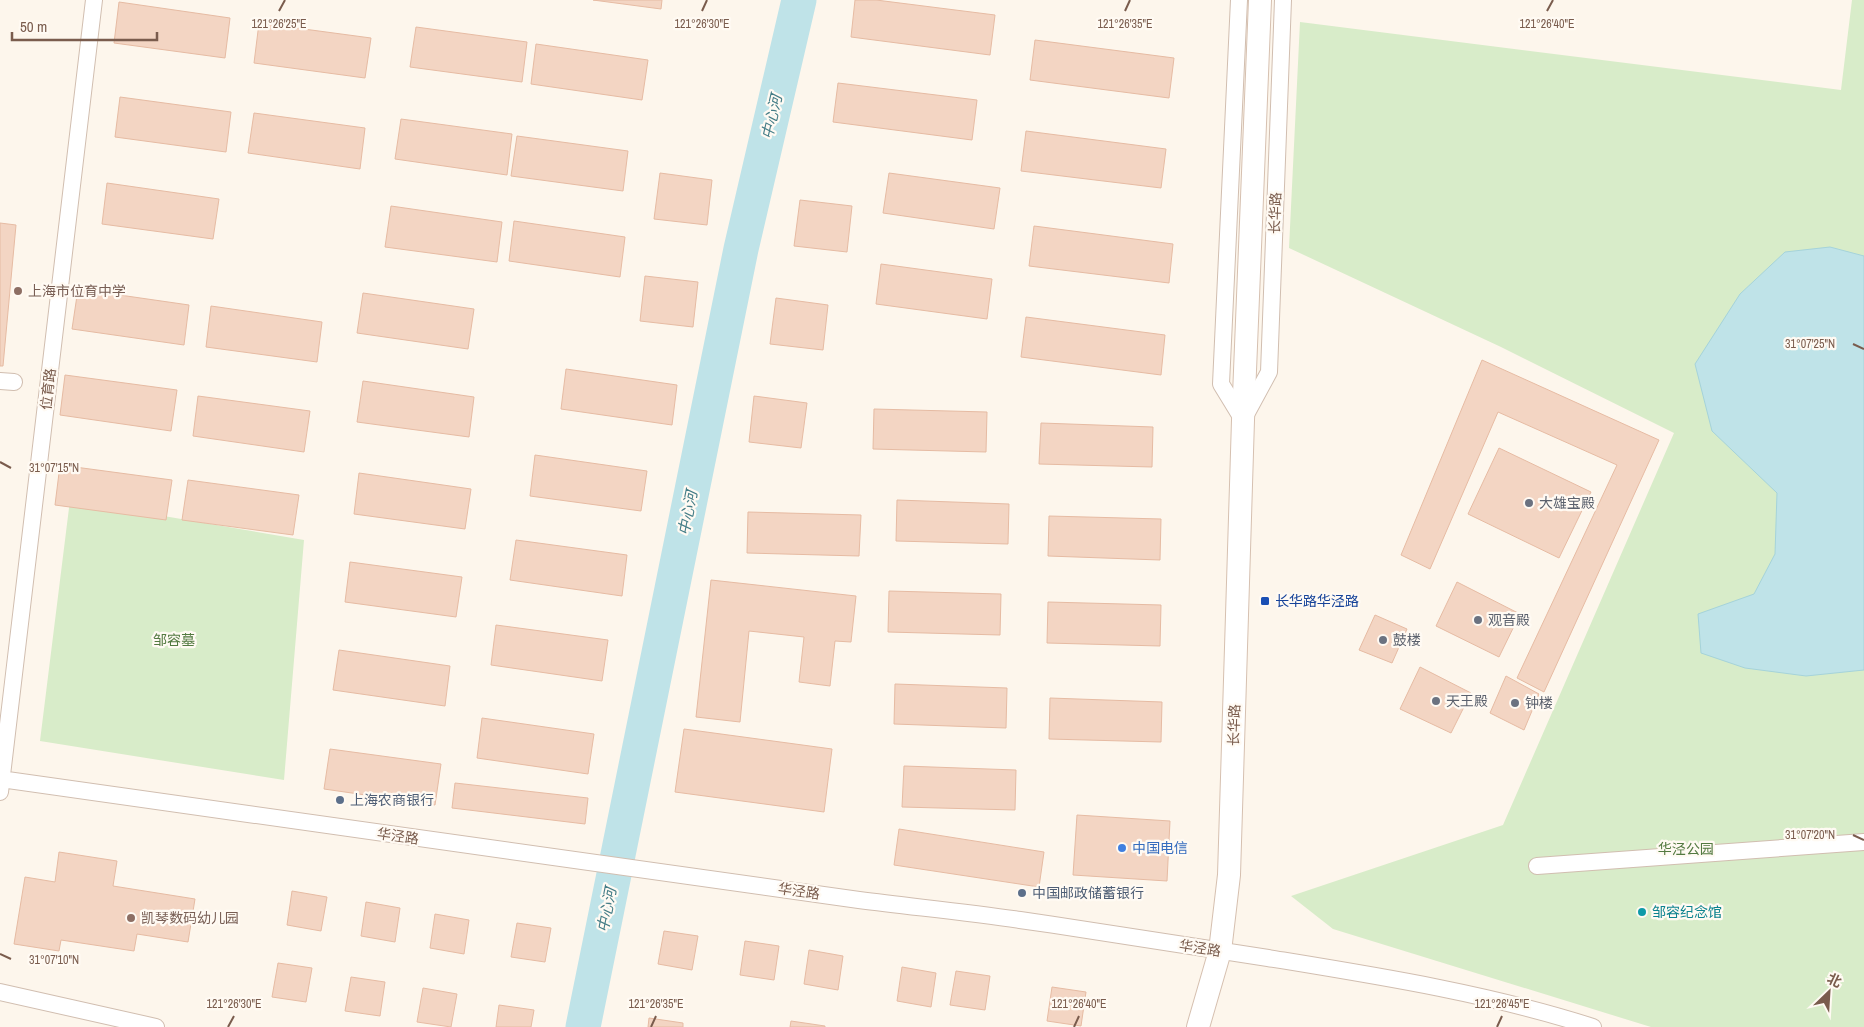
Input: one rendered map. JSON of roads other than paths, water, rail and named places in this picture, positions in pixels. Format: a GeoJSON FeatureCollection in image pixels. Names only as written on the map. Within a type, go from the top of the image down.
{"type":"FeatureCollection","features":[{"type":"Feature","properties":{"kind":"street","name":"位育路"},"geometry":{"type":"LineString","coordinates":[[1,783],[94,0]]}},
{"type":"Feature","properties":{"kind":"street"},"geometry":{"type":"LineString","coordinates":[[1239,0],[1220,384],[1243,420]]}},
{"type":"Feature","properties":{"kind":"street","name":"长华路"},"geometry":{"type":"LineString","coordinates":[[1243,420],[1269,372],[1283,0]]}},
{"type":"Feature","properties":{"kind":"street","name":"长华路"},"geometry":{"type":"LineString","coordinates":[[1198,1027],[1220,951],[1229,875],[1243,420],[1259,11]]}},
{"type":"Feature","properties":{"kind":"street","name":"华泾路"},"geometry":{"type":"LineString","coordinates":[[1,783],[291,819],[385,835],[1016,919],[1441,988],[1543,1011],[1593,1027]]}},
{"type":"Feature","properties":{"kind":"street"},"geometry":{"type":"LineString","coordinates":[[1537,866],[1864,842]]}},
{"type":"Feature","properties":{"kind":"street"},"geometry":{"type":"LineString","coordinates":[[0,992],[156,1027]]}},
{"type":"Feature","properties":{"kind":"water"},"geometry":{"type":"Polygon","coordinates":[[[1830,247],[1864,256],[1864,670],[1806,676],[1745,668],[1701,653],[1698,614],[1754,594],[1775,554],[1777,493],[1712,431],[1695,364],[1740,294],[1785,252],[1830,247]]]}},
{"type":"Feature","properties":{"kind":"waterway","name":"中心河"},"geometry":{"type":"LineString","coordinates":[[583,1027],[741,249],[799,0]]}},
{"type":"Feature","properties":{"kind":"place","name":"上海市位育中学"},"geometry":{"type":"Point","coordinates":[18,291]}},
{"type":"Feature","properties":{"kind":"place","name":"大雄宝殿"},"geometry":{"type":"Point","coordinates":[1529,503]}},
{"type":"Feature","properties":{"kind":"place","name":"长华路华泾路"},"geometry":{"type":"Point","coordinates":[1265,601]}},
{"type":"Feature","properties":{"kind":"place","name":"观音殿"},"geometry":{"type":"Point","coordinates":[1478,620]}},
{"type":"Feature","properties":{"kind":"place","name":"鼓楼"},"geometry":{"type":"Point","coordinates":[1383,640]}},
{"type":"Feature","properties":{"kind":"place","name":"天王殿"},"geometry":{"type":"Point","coordinates":[1436,701]}},
{"type":"Feature","properties":{"kind":"place","name":"钟楼"},"geometry":{"type":"Point","coordinates":[1515,703]}},
{"type":"Feature","properties":{"kind":"place","name":"上海农商银行"},"geometry":{"type":"Point","coordinates":[340,800]}},
{"type":"Feature","properties":{"kind":"place","name":"中国电信"},"geometry":{"type":"Point","coordinates":[1122,848]}},
{"type":"Feature","properties":{"kind":"place","name":"中国邮政储蓄银行"},"geometry":{"type":"Point","coordinates":[1022,893]}},
{"type":"Feature","properties":{"kind":"place","name":"邹容纪念馆"},"geometry":{"type":"Point","coordinates":[1642,912]}},
{"type":"Feature","properties":{"kind":"place","name":"凯琴数码幼儿园"},"geometry":{"type":"Point","coordinates":[131,918]}},
{"type":"Feature","properties":{"kind":"park label","name":"邹容墓"},"geometry":{"type":"Point","coordinates":[174,640]}},
{"type":"Feature","properties":{"kind":"park label","name":"华泾公园"},"geometry":{"type":"Point","coordinates":[1686,849]}}]}
